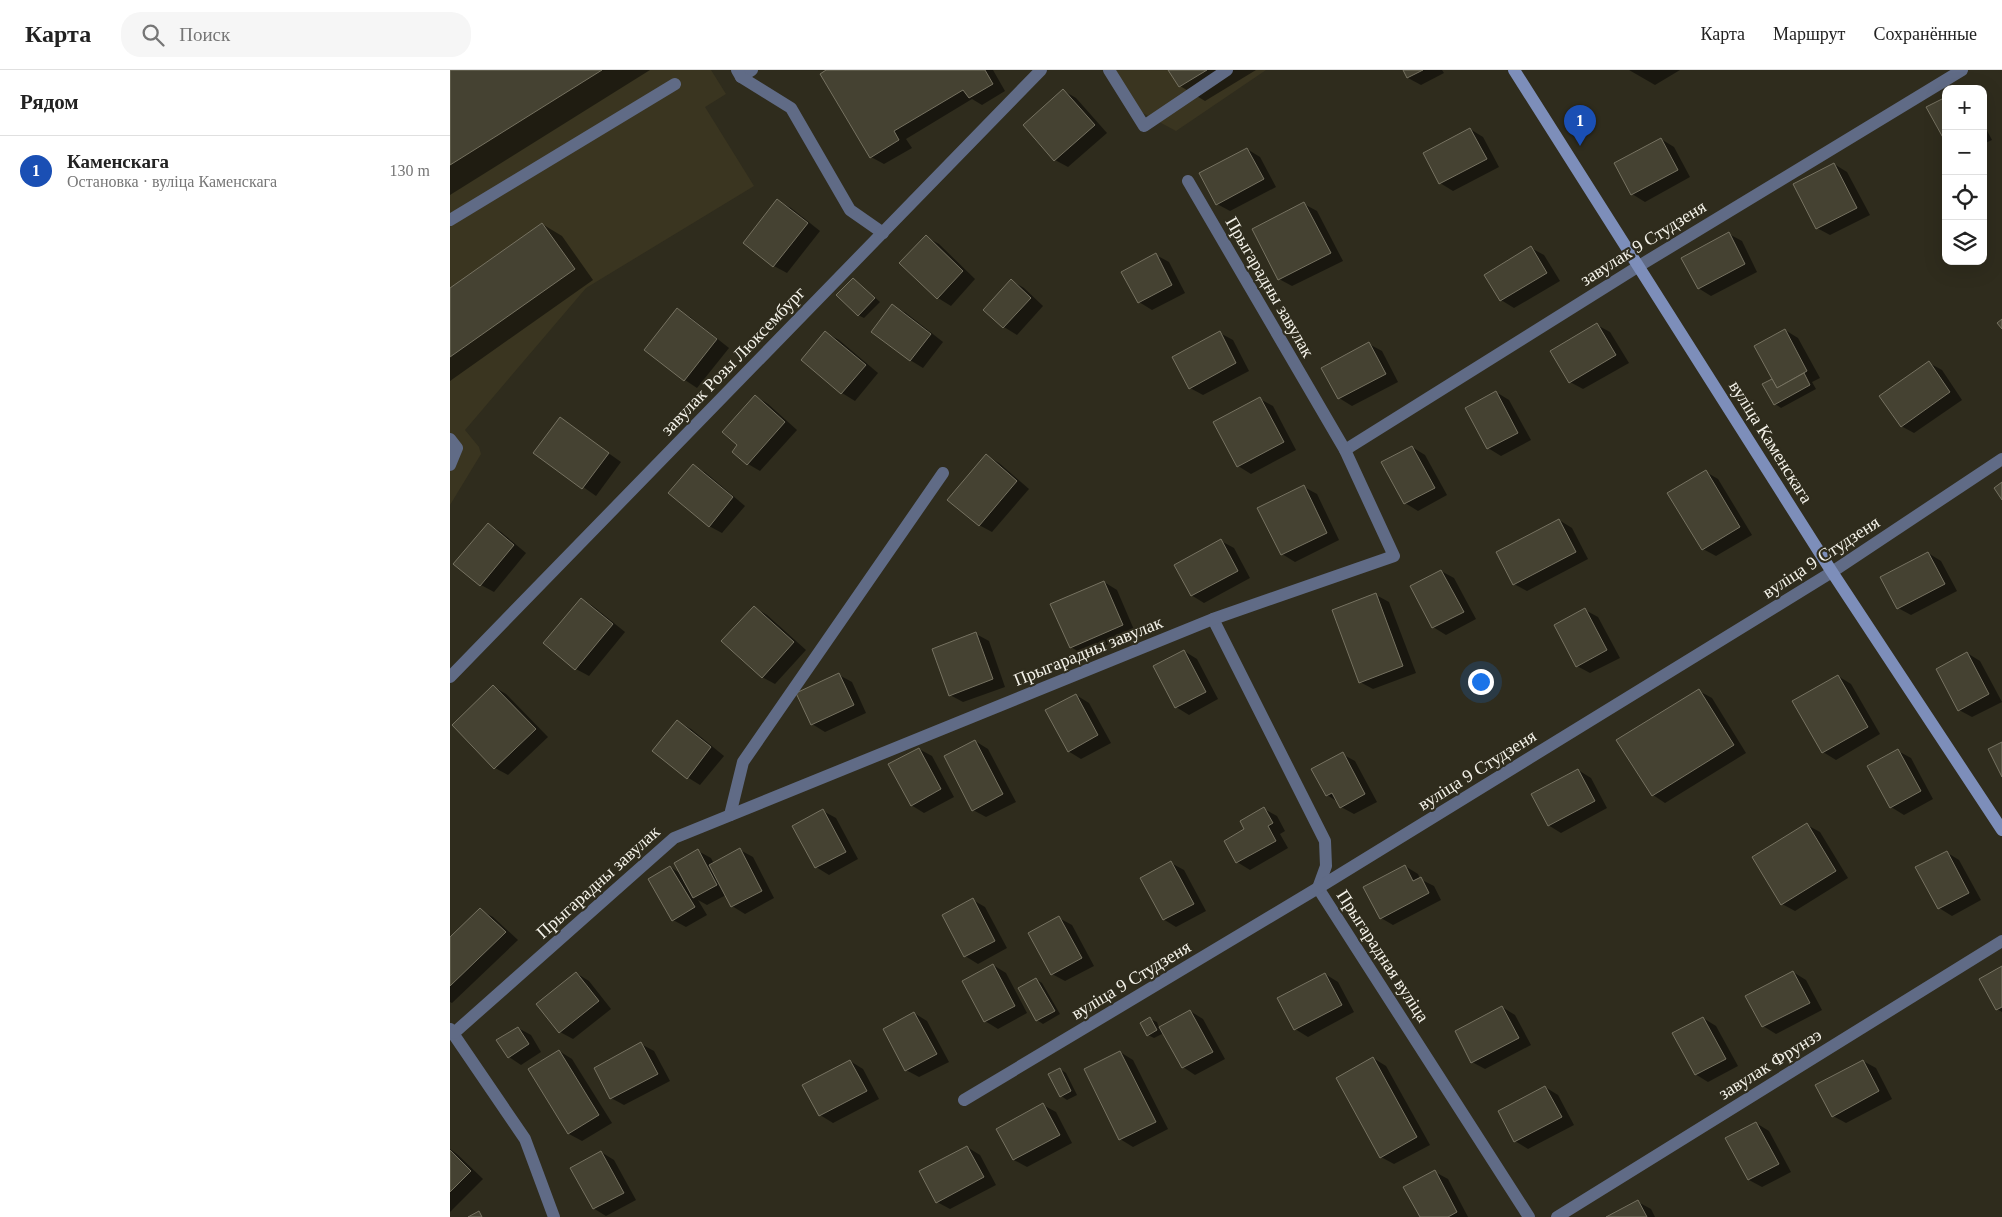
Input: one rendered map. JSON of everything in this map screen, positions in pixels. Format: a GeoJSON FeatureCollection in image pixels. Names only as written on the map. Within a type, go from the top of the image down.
{"type":"FeatureCollection","features":[{"type":"Feature","properties":{"kind":"street","name":"завулак Розы Люксембург"},"geometry":{"type":"LineString","coordinates":[[450,677],[1041,70]]}},
{"type":"Feature","properties":{"kind":"street"},"geometry":{"type":"LineString","coordinates":[[1109,70],[1144,126],[1227,70]]}},
{"type":"Feature","properties":{"kind":"street","name":"вуліца Каменскага"},"geometry":{"type":"LineString","coordinates":[[1514,70],[1832,572],[2002,830]]}},
{"type":"Feature","properties":{"kind":"street","name":"завулак 9 Студзеня"},"geometry":{"type":"LineString","coordinates":[[1345,450],[1639,266],[1962,70]]}},
{"type":"Feature","properties":{"kind":"street"},"geometry":{"type":"LineString","coordinates":[[744,72],[791,108],[850,210],[883,233]]}},
{"type":"Feature","properties":{"kind":"street"},"geometry":{"type":"LineString","coordinates":[[450,220],[675,84]]}},
{"type":"Feature","properties":{"kind":"street","name":"Прыгарадны завулак"},"geometry":{"type":"LineString","coordinates":[[452,1031],[674,838],[1213,619],[1394,556],[1345,450],[1188,182]]}},
{"type":"Feature","properties":{"kind":"street"},"geometry":{"type":"LineString","coordinates":[[450,439],[457,448],[450,465]]}},
{"type":"Feature","properties":{"kind":"street","name":"вуліца 9 Студзеня"},"geometry":{"type":"LineString","coordinates":[[964,1100],[1318,888],[1832,572],[2002,460]]}},
{"type":"Feature","properties":{"kind":"street"},"geometry":{"type":"LineString","coordinates":[[730,815],[743,762],[943,473]]}},
{"type":"Feature","properties":{"kind":"street","name":"Прыгарадная вуліца"},"geometry":{"type":"LineString","coordinates":[[1213,619],[1325,842],[1326,866],[1318,888],[1529,1217]]}},
{"type":"Feature","properties":{"kind":"street","name":"завулак Фрунзэ"},"geometry":{"type":"LineString","coordinates":[[1557,1217],[2002,941]]}},
{"type":"Feature","properties":{"kind":"street"},"geometry":{"type":"LineString","coordinates":[[452,1031],[525,1139],[554,1217]]}},
{"type":"Feature","properties":{"kind":"shaded area"},"geometry":{"type":"Polygon","coordinates":[[[450,70],[711,70],[726,94],[705,107],[754,186],[586,288],[465,430],[479,447],[481,454],[450,505],[450,70]]]}},
{"type":"Feature","properties":{"kind":"shaded area"},"geometry":{"type":"Polygon","coordinates":[[[1105,70],[1266,70],[1176,131],[1128,105],[1105,70]]]}},
{"type":"Feature","properties":{"kind":"building"},"geometry":{"type":"Polygon","coordinates":[[[450,70],[602,70],[450,165],[450,70]]]}},
{"type":"Feature","properties":{"kind":"building"},"geometry":{"type":"Polygon","coordinates":[[[826,70],[985,70],[993,84],[969,98],[963,90],[894,131],[899,140],[870,158],[820,74],[826,70]]]}},
{"type":"Feature","properties":{"kind":"building"},"geometry":{"type":"Polygon","coordinates":[[[1168,70],[1207,70],[1179,87],[1168,70]]]}},
{"type":"Feature","properties":{"kind":"building"},"geometry":{"type":"Polygon","coordinates":[[[1403,70],[1423,70],[1407,78],[1403,70]]]}},
{"type":"Feature","properties":{"kind":"building"},"geometry":{"type":"Polygon","coordinates":[[[1063,89],[1095,125],[1054,161],[1023,125],[1063,89]]]}},
{"type":"Feature","properties":{"kind":"building"},"geometry":{"type":"Polygon","coordinates":[[[1942,99],[1942,136],[1926,107],[1942,99]]]}},
{"type":"Feature","properties":{"kind":"building"},"geometry":{"type":"Polygon","coordinates":[[[1470,128],[1487,159],[1439,184],[1423,153],[1470,128]]]}},
{"type":"Feature","properties":{"kind":"building"},"geometry":{"type":"Polygon","coordinates":[[[1661,138],[1678,170],[1631,195],[1614,163],[1661,138]]]}},
{"type":"Feature","properties":{"kind":"building"},"geometry":{"type":"Polygon","coordinates":[[[1247,148],[1264,179],[1216,205],[1199,173],[1247,148]]]}},
{"type":"Feature","properties":{"kind":"building"},"geometry":{"type":"Polygon","coordinates":[[[1834,163],[1857,208],[1816,229],[1793,184],[1834,163]]]}},
{"type":"Feature","properties":{"kind":"building"},"geometry":{"type":"Polygon","coordinates":[[[777,199],[808,223],[773,267],[743,243],[777,199]]]}},
{"type":"Feature","properties":{"kind":"building"},"geometry":{"type":"Polygon","coordinates":[[[1304,202],[1331,253],[1278,280],[1252,229],[1304,202]]]}},
{"type":"Feature","properties":{"kind":"building"},"geometry":{"type":"Polygon","coordinates":[[[542,223],[575,269],[450,357],[450,288],[542,223]]]}},
{"type":"Feature","properties":{"kind":"building"},"geometry":{"type":"Polygon","coordinates":[[[1729,232],[1745,264],[1698,289],[1681,258],[1729,232]]]}},
{"type":"Feature","properties":{"kind":"building"},"geometry":{"type":"Polygon","coordinates":[[[926,235],[963,271],[937,299],[899,263],[926,235]]]}},
{"type":"Feature","properties":{"kind":"building"},"geometry":{"type":"Polygon","coordinates":[[[1531,246],[1547,273],[1500,301],[1484,275],[1531,246]]]}},
{"type":"Feature","properties":{"kind":"building"},"geometry":{"type":"Polygon","coordinates":[[[1156,253],[1172,285],[1138,303],[1121,272],[1156,253]]]}},
{"type":"Feature","properties":{"kind":"building"},"geometry":{"type":"Polygon","coordinates":[[[853,278],[875,298],[858,316],[836,295],[853,278]]]}},
{"type":"Feature","properties":{"kind":"building"},"geometry":{"type":"Polygon","coordinates":[[[1011,279],[1031,298],[1003,328],[983,310],[1011,279]]]}},
{"type":"Feature","properties":{"kind":"building"},"geometry":{"type":"Polygon","coordinates":[[[892,304],[931,334],[910,361],[871,332],[892,304]]]}},
{"type":"Feature","properties":{"kind":"building"},"geometry":{"type":"Polygon","coordinates":[[[677,308],[717,339],[684,381],[644,350],[677,308]]]}},
{"type":"Feature","properties":{"kind":"building"},"geometry":{"type":"Polygon","coordinates":[[[2002,319],[2002,329],[1997,323],[2002,319]]]}},
{"type":"Feature","properties":{"kind":"building"},"geometry":{"type":"Polygon","coordinates":[[[1597,323],[1616,355],[1569,383],[1550,351],[1597,323]]]}},
{"type":"Feature","properties":{"kind":"building"},"geometry":{"type":"Polygon","coordinates":[[[1785,329],[1807,371],[1777,388],[1754,346],[1785,329]]]}},
{"type":"Feature","properties":{"kind":"building"},"geometry":{"type":"Polygon","coordinates":[[[825,331],[866,365],[841,394],[801,360],[825,331]]]}},
{"type":"Feature","properties":{"kind":"building"},"geometry":{"type":"Polygon","coordinates":[[[1220,331],[1236,363],[1189,389],[1172,357],[1220,331]]]}},
{"type":"Feature","properties":{"kind":"building"},"geometry":{"type":"Polygon","coordinates":[[[1369,342],[1386,374],[1338,399],[1321,368],[1369,342]]]}},
{"type":"Feature","properties":{"kind":"building"},"geometry":{"type":"Polygon","coordinates":[[[1929,361],[1950,392],[1901,427],[1879,396],[1929,361]]]}},
{"type":"Feature","properties":{"kind":"building"},"geometry":{"type":"Polygon","coordinates":[[[1804,373],[1810,385],[1774,405],[1762,384],[1772,379],[1777,388],[1804,373]]]}},
{"type":"Feature","properties":{"kind":"building"},"geometry":{"type":"Polygon","coordinates":[[[1496,391],[1518,433],[1487,449],[1465,408],[1496,391]]]}},
{"type":"Feature","properties":{"kind":"building"},"geometry":{"type":"Polygon","coordinates":[[[755,395],[785,422],[747,465],[732,452],[737,445],[722,432],[755,395]]]}},
{"type":"Feature","properties":{"kind":"building"},"geometry":{"type":"Polygon","coordinates":[[[1260,397],[1284,442],[1237,467],[1213,422],[1260,397]]]}},
{"type":"Feature","properties":{"kind":"building"},"geometry":{"type":"Polygon","coordinates":[[[560,417],[609,453],[582,489],[533,453],[560,417]]]}},
{"type":"Feature","properties":{"kind":"building"},"geometry":{"type":"Polygon","coordinates":[[[1412,446],[1435,488],[1404,504],[1381,462],[1412,446]]]}},
{"type":"Feature","properties":{"kind":"building"},"geometry":{"type":"Polygon","coordinates":[[[986,454],[1017,481],[979,526],[947,500],[986,454]]]}},
{"type":"Feature","properties":{"kind":"building"},"geometry":{"type":"Polygon","coordinates":[[[693,464],[733,497],[709,527],[668,493],[693,464]]]}},
{"type":"Feature","properties":{"kind":"building"},"geometry":{"type":"Polygon","coordinates":[[[1706,470],[1740,527],[1702,550],[1667,493],[1706,470]]]}},
{"type":"Feature","properties":{"kind":"building"},"geometry":{"type":"Polygon","coordinates":[[[2002,482],[2002,500],[1994,488],[2002,482]]]}},
{"type":"Feature","properties":{"kind":"building"},"geometry":{"type":"Polygon","coordinates":[[[1304,485],[1327,533],[1281,555],[1257,508],[1304,485]]]}},
{"type":"Feature","properties":{"kind":"building"},"geometry":{"type":"Polygon","coordinates":[[[1559,519],[1576,552],[1513,585],[1496,552],[1559,519]]]}},
{"type":"Feature","properties":{"kind":"building"},"geometry":{"type":"Polygon","coordinates":[[[488,523],[514,545],[480,586],[453,564],[488,523]]]}},
{"type":"Feature","properties":{"kind":"building"},"geometry":{"type":"Polygon","coordinates":[[[1221,539],[1238,571],[1191,596],[1174,565],[1221,539]]]}},
{"type":"Feature","properties":{"kind":"building"},"geometry":{"type":"Polygon","coordinates":[[[1928,552],[1945,584],[1897,609],[1880,577],[1928,552]]]}},
{"type":"Feature","properties":{"kind":"building"},"geometry":{"type":"Polygon","coordinates":[[[1441,570],[1464,612],[1432,628],[1410,586],[1441,570]]]}},
{"type":"Feature","properties":{"kind":"building"},"geometry":{"type":"Polygon","coordinates":[[[1104,581],[1123,625],[1070,648],[1050,604],[1104,581]]]}},
{"type":"Feature","properties":{"kind":"building"},"geometry":{"type":"Polygon","coordinates":[[[1376,593],[1403,666],[1359,683],[1332,610],[1376,593]]]}},
{"type":"Feature","properties":{"kind":"building"},"geometry":{"type":"Polygon","coordinates":[[[581,598],[613,624],[575,670],[543,643],[581,598]]]}},
{"type":"Feature","properties":{"kind":"building"},"geometry":{"type":"Polygon","coordinates":[[[754,606],[794,642],[762,678],[721,641],[754,606]]]}},
{"type":"Feature","properties":{"kind":"building"},"geometry":{"type":"Polygon","coordinates":[[[1585,608],[1607,650],[1576,667],[1554,625],[1585,608]]]}},
{"type":"Feature","properties":{"kind":"building"},"geometry":{"type":"Polygon","coordinates":[[[976,632],[993,679],[949,696],[932,649],[976,632]]]}},
{"type":"Feature","properties":{"kind":"building"},"geometry":{"type":"Polygon","coordinates":[[[1184,650],[1206,692],[1175,708],[1153,666],[1184,650]]]}},
{"type":"Feature","properties":{"kind":"building"},"geometry":{"type":"Polygon","coordinates":[[[1967,652],[1989,694],[1958,711],[1936,669],[1967,652]]]}},
{"type":"Feature","properties":{"kind":"building"},"geometry":{"type":"Polygon","coordinates":[[[839,673],[854,705],[811,725],[796,693],[839,673]]]}},
{"type":"Feature","properties":{"kind":"building"},"geometry":{"type":"Polygon","coordinates":[[[1838,675],[1868,727],[1822,753],[1792,701],[1838,675]]]}},
{"type":"Feature","properties":{"kind":"building"},"geometry":{"type":"Polygon","coordinates":[[[493,685],[536,729],[494,769],[452,725],[493,685]]]}},
{"type":"Feature","properties":{"kind":"building"},"geometry":{"type":"Polygon","coordinates":[[[1699,689],[1734,745],[1652,796],[1616,740],[1699,689]]]}},
{"type":"Feature","properties":{"kind":"building"},"geometry":{"type":"Polygon","coordinates":[[[1076,694],[1098,735],[1068,752],[1045,710],[1076,694]]]}},
{"type":"Feature","properties":{"kind":"building"},"geometry":{"type":"Polygon","coordinates":[[[677,720],[711,747],[687,779],[652,751],[677,720]]]}},
{"type":"Feature","properties":{"kind":"building"},"geometry":{"type":"Polygon","coordinates":[[[975,740],[1003,794],[972,811],[944,756],[975,740]]]}},
{"type":"Feature","properties":{"kind":"building"},"geometry":{"type":"Polygon","coordinates":[[[2002,742],[2002,777],[1988,749],[2002,742]]]}},
{"type":"Feature","properties":{"kind":"building"},"geometry":{"type":"Polygon","coordinates":[[[919,748],[941,789],[911,806],[888,764],[919,748]]]}},
{"type":"Feature","properties":{"kind":"building"},"geometry":{"type":"Polygon","coordinates":[[[1898,749],[1921,791],[1890,808],[1867,766],[1898,749]]]}},
{"type":"Feature","properties":{"kind":"building"},"geometry":{"type":"Polygon","coordinates":[[[1343,752],[1365,794],[1340,808],[1332,793],[1326,796],[1311,769],[1343,752]]]}},
{"type":"Feature","properties":{"kind":"building"},"geometry":{"type":"Polygon","coordinates":[[[1578,769],[1595,801],[1548,826],[1531,794],[1578,769]]]}},
{"type":"Feature","properties":{"kind":"building"},"geometry":{"type":"Polygon","coordinates":[[[1264,807],[1273,823],[1268,826],[1276,841],[1236,863],[1224,841],[1244,829],[1240,821],[1264,807]]]}},
{"type":"Feature","properties":{"kind":"building"},"geometry":{"type":"Polygon","coordinates":[[[823,809],[846,852],[815,868],[792,826],[823,809]]]}},
{"type":"Feature","properties":{"kind":"building"},"geometry":{"type":"Polygon","coordinates":[[[1807,823],[1836,871],[1781,905],[1752,857],[1807,823]]]}},
{"type":"Feature","properties":{"kind":"building"},"geometry":{"type":"Polygon","coordinates":[[[740,848],[762,891],[731,907],[709,865],[740,848]]]}},
{"type":"Feature","properties":{"kind":"building"},"geometry":{"type":"Polygon","coordinates":[[[698,849],[717,885],[693,898],[674,863],[698,849]]]}},
{"type":"Feature","properties":{"kind":"building"},"geometry":{"type":"Polygon","coordinates":[[[1947,851],[1969,893],[1938,909],[1915,867],[1947,851]]]}},
{"type":"Feature","properties":{"kind":"building"},"geometry":{"type":"Polygon","coordinates":[[[1171,861],[1194,904],[1163,920],[1140,878],[1171,861]]]}},
{"type":"Feature","properties":{"kind":"building"},"geometry":{"type":"Polygon","coordinates":[[[1405,865],[1413,881],[1421,877],[1429,893],[1380,919],[1363,887],[1405,865]]]}},
{"type":"Feature","properties":{"kind":"building"},"geometry":{"type":"Polygon","coordinates":[[[670,866],[695,907],[672,921],[648,879],[670,866]]]}},
{"type":"Feature","properties":{"kind":"building"},"geometry":{"type":"Polygon","coordinates":[[[973,898],[995,941],[964,957],[942,915],[973,898]]]}},
{"type":"Feature","properties":{"kind":"building"},"geometry":{"type":"Polygon","coordinates":[[[480,908],[506,932],[450,986],[450,937],[480,908]]]}},
{"type":"Feature","properties":{"kind":"building"},"geometry":{"type":"Polygon","coordinates":[[[1059,916],[1082,958],[1051,975],[1028,933],[1059,916]]]}},
{"type":"Feature","properties":{"kind":"building"},"geometry":{"type":"Polygon","coordinates":[[[993,964],[1015,1006],[984,1022],[962,981],[993,964]]]}},
{"type":"Feature","properties":{"kind":"building"},"geometry":{"type":"Polygon","coordinates":[[[2002,966],[2002,1007],[1996,1010],[1979,979],[2002,966]]]}},
{"type":"Feature","properties":{"kind":"building"},"geometry":{"type":"Polygon","coordinates":[[[1793,971],[1810,1003],[1762,1027],[1745,996],[1793,971]]]}},
{"type":"Feature","properties":{"kind":"building"},"geometry":{"type":"Polygon","coordinates":[[[576,972],[599,1001],[559,1033],[536,1004],[576,972]]]}},
{"type":"Feature","properties":{"kind":"building"},"geometry":{"type":"Polygon","coordinates":[[[1325,973],[1342,1005],[1294,1030],[1277,998],[1325,973]]]}},
{"type":"Feature","properties":{"kind":"building"},"geometry":{"type":"Polygon","coordinates":[[[1036,978],[1055,1011],[1036,1021],[1018,988],[1036,978]]]}},
{"type":"Feature","properties":{"kind":"building"},"geometry":{"type":"Polygon","coordinates":[[[1502,1006],[1519,1038],[1471,1063],[1455,1031],[1502,1006]]]}},
{"type":"Feature","properties":{"kind":"building"},"geometry":{"type":"Polygon","coordinates":[[[1190,1010],[1213,1052],[1182,1068],[1159,1027],[1190,1010]]]}},
{"type":"Feature","properties":{"kind":"building"},"geometry":{"type":"Polygon","coordinates":[[[914,1012],[937,1054],[905,1071],[883,1029],[914,1012]]]}},
{"type":"Feature","properties":{"kind":"building"},"geometry":{"type":"Polygon","coordinates":[[[1150,1017],[1157,1030],[1147,1036],[1140,1023],[1150,1017]]]}},
{"type":"Feature","properties":{"kind":"building"},"geometry":{"type":"Polygon","coordinates":[[[1703,1017],[1726,1059],[1695,1075],[1672,1033],[1703,1017]]]}},
{"type":"Feature","properties":{"kind":"building"},"geometry":{"type":"Polygon","coordinates":[[[518,1027],[529,1044],[508,1058],[496,1040],[518,1027]]]}},
{"type":"Feature","properties":{"kind":"building"},"geometry":{"type":"Polygon","coordinates":[[[641,1042],[658,1074],[610,1099],[594,1068],[641,1042]]]}},
{"type":"Feature","properties":{"kind":"building"},"geometry":{"type":"Polygon","coordinates":[[[559,1050],[599,1115],[568,1134],[528,1069],[559,1050]]]}},
{"type":"Feature","properties":{"kind":"building"},"geometry":{"type":"Polygon","coordinates":[[[1120,1051],[1156,1122],[1119,1140],[1084,1069],[1120,1051]]]}},
{"type":"Feature","properties":{"kind":"building"},"geometry":{"type":"Polygon","coordinates":[[[1373,1057],[1417,1137],[1380,1158],[1336,1078],[1373,1057]]]}},
{"type":"Feature","properties":{"kind":"building"},"geometry":{"type":"Polygon","coordinates":[[[850,1060],[867,1091],[819,1116],[802,1085],[850,1060]]]}},
{"type":"Feature","properties":{"kind":"building"},"geometry":{"type":"Polygon","coordinates":[[[1863,1060],[1879,1091],[1832,1117],[1815,1085],[1863,1060]]]}},
{"type":"Feature","properties":{"kind":"building"},"geometry":{"type":"Polygon","coordinates":[[[1060,1068],[1071,1091],[1060,1097],[1048,1074],[1060,1068]]]}},
{"type":"Feature","properties":{"kind":"building"},"geometry":{"type":"Polygon","coordinates":[[[1545,1086],[1562,1117],[1514,1142],[1498,1111],[1545,1086]]]}},
{"type":"Feature","properties":{"kind":"building"},"geometry":{"type":"Polygon","coordinates":[[[1043,1103],[1060,1135],[1013,1160],[996,1129],[1043,1103]]]}},
{"type":"Feature","properties":{"kind":"building"},"geometry":{"type":"Polygon","coordinates":[[[1756,1122],[1779,1164],[1748,1180],[1725,1138],[1756,1122]]]}},
{"type":"Feature","properties":{"kind":"building"},"geometry":{"type":"Polygon","coordinates":[[[967,1146],[984,1177],[936,1203],[919,1171],[967,1146]]]}},
{"type":"Feature","properties":{"kind":"building"},"geometry":{"type":"Polygon","coordinates":[[[450,1150],[471,1171],[450,1192],[450,1150]]]}},
{"type":"Feature","properties":{"kind":"building"},"geometry":{"type":"Polygon","coordinates":[[[601,1151],[624,1193],[593,1209],[570,1168],[601,1151]]]}},
{"type":"Feature","properties":{"kind":"building"},"geometry":{"type":"Polygon","coordinates":[[[1435,1170],[1457,1212],[1448,1217],[1420,1217],[1403,1187],[1435,1170]]]}},
{"type":"Feature","properties":{"kind":"building"},"geometry":{"type":"Polygon","coordinates":[[[1638,1200],[1647,1217],[1606,1217],[1638,1200]]]}},
{"type":"Feature","properties":{"kind":"building"},"geometry":{"type":"Polygon","coordinates":[[[479,1211],[482,1217],[468,1217],[479,1211]]]}},
{"type":"Feature","properties":{"kind":"place","name":"Каменскага"},"geometry":{"type":"Point","coordinates":[1580,146]}}]}
